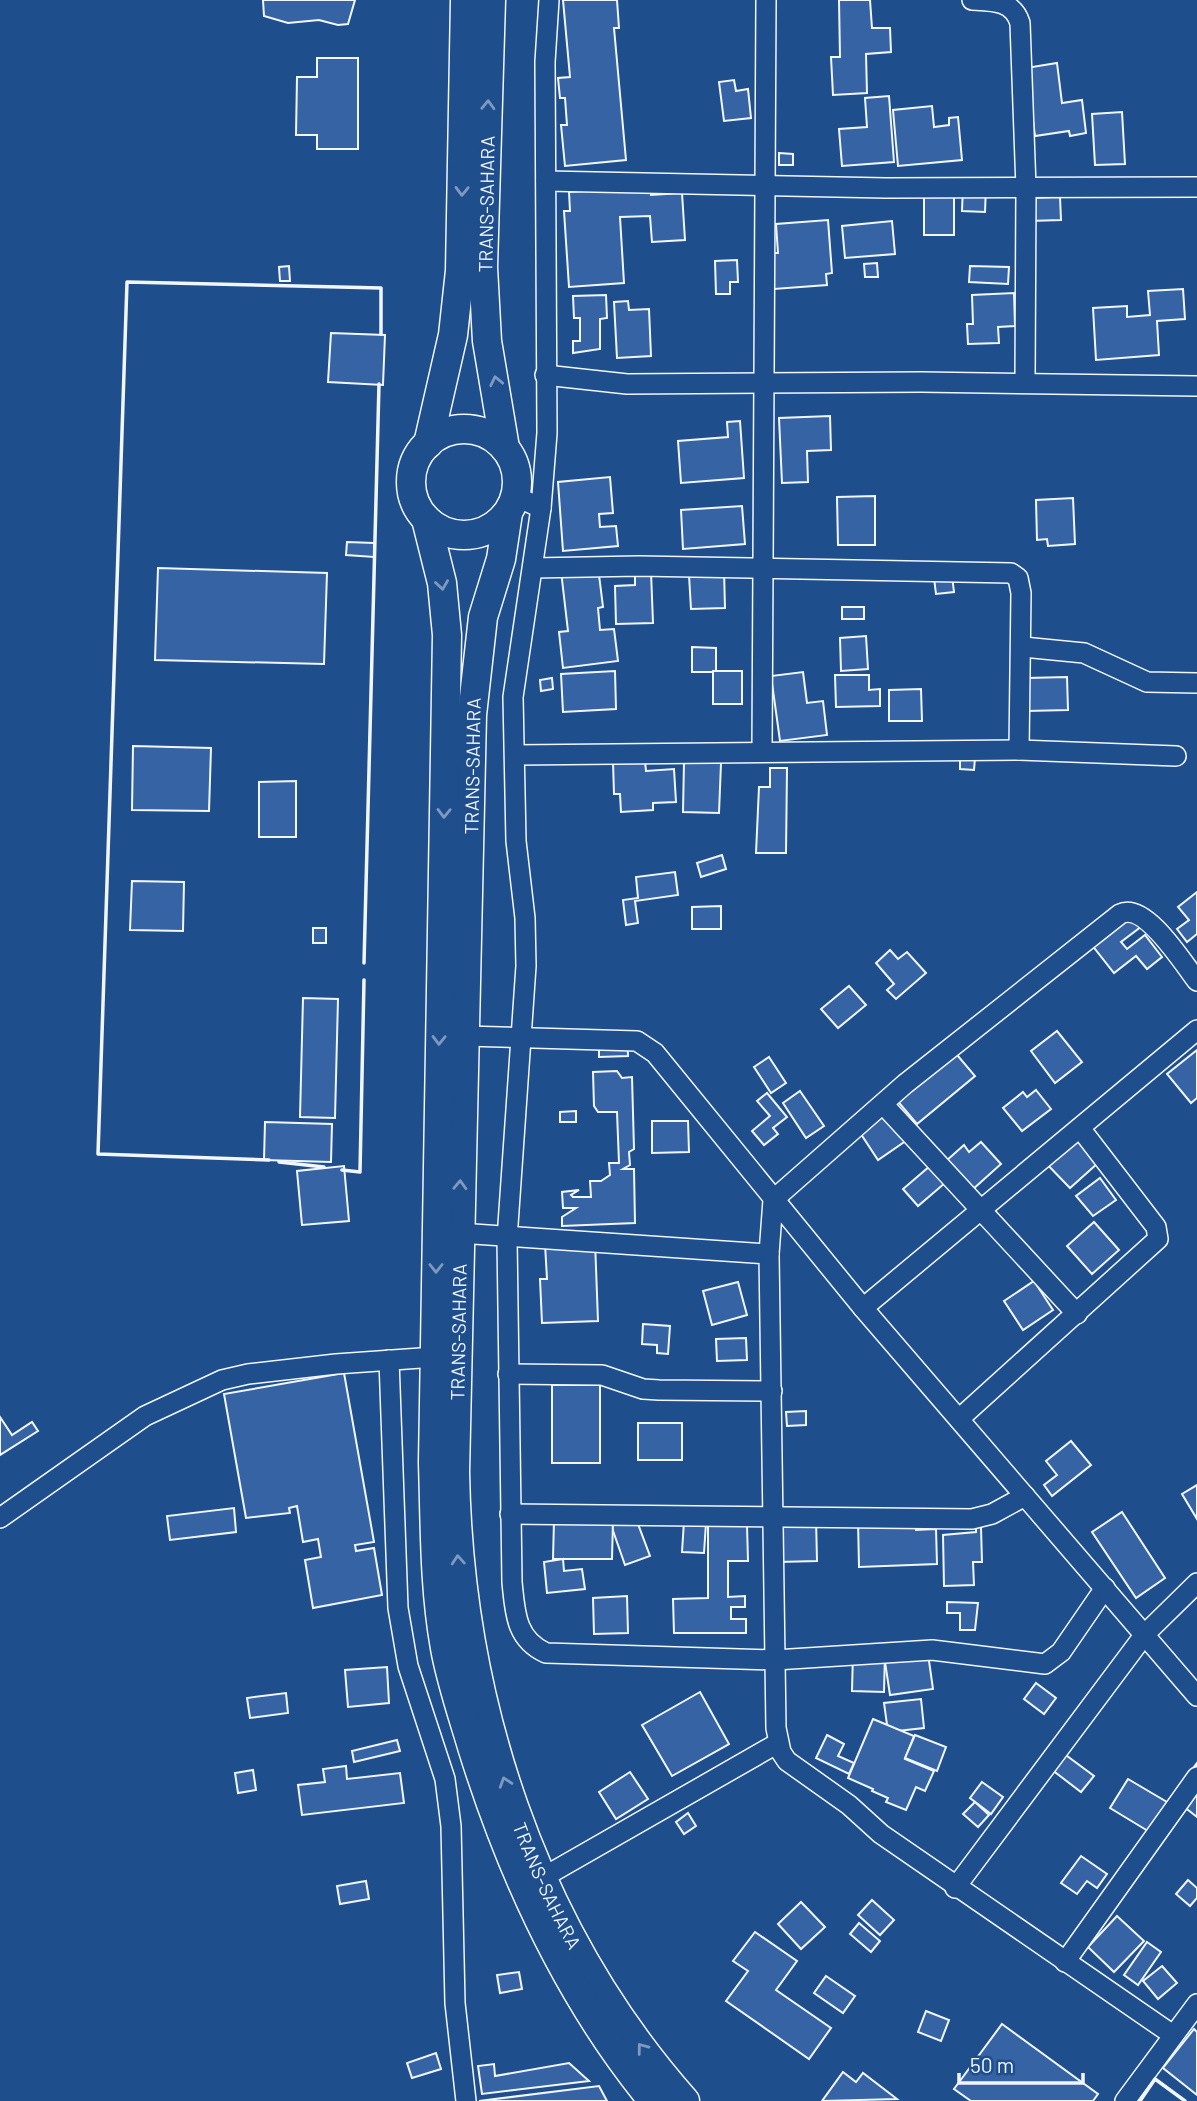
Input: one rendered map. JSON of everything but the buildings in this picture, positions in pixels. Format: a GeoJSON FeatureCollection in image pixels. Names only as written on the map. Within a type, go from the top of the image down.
{"type":"FeatureCollection","features":[{"type":"Feature","properties":{"kind":"highway","name":"TRANS-SAHARA"},"geometry":{"type":"LineString","coordinates":[[428,444],[453,335],[460,271],[465,0]]}},
{"type":"Feature","properties":{"kind":"highway","name":"TRANS-SAHARA"},"geometry":{"type":"LineString","coordinates":[[491,0],[483,267],[487,341],[505,448]]}},
{"type":"Feature","properties":{"kind":"highway"},"geometry":{"type":"LineString","coordinates":[[470,429],[488,434],[505,448],[513,460],[517,478],[512,504],[494,525],[478,533],[450,532],[426,519],[416,504],[411,486],[413,467],[428,444],[452,430],[470,429]]}},
{"type":"Feature","properties":{"kind":"highway","name":"TRANS-SAHARA"},"geometry":{"type":"LineString","coordinates":[[512,504],[501,559],[483,617],[472,715],[458,1233],[455,1472],[458,1570],[470,1647],[495,1753],[542,1878],[612,2006],[685,2101]]}},
{"type":"Feature","properties":{"kind":"highway","name":"TRANS-SAHARA"},"geometry":{"type":"LineString","coordinates":[[426,519],[442,583],[447,635],[435,1357],[435,1560],[445,1650],[493,1813],[517,1875],[568,1973],[624,2063],[653,2101]]}},
{"type":"Feature","properties":{"kind":"street"},"geometry":{"type":"LineString","coordinates":[[549,0],[545,62],[547,433],[541,508],[515,675],[516,841],[525,918],[526,966],[507,1239],[510,1514],[516,1618],[519,1629],[535,1648],[546,1653],[775,1660],[932,1650],[1045,1664],[1061,1653],[1105,1588]]}},
{"type":"Feature","properties":{"kind":"street"},"geometry":{"type":"LineString","coordinates":[[762,752],[766,0]]}},
{"type":"Feature","properties":{"kind":"street"},"geometry":{"type":"LineString","coordinates":[[972,0],[1008,5],[1017,14],[1024,69],[1025,382]]}},
{"type":"Feature","properties":{"kind":"street"},"geometry":{"type":"LineString","coordinates":[[546,181],[1026,188],[1197,187]]}},
{"type":"Feature","properties":{"kind":"street"},"geometry":{"type":"LineString","coordinates":[[545,375],[627,384],[1025,382],[1197,386]]}},
{"type":"Feature","properties":{"kind":"street"},"geometry":{"type":"LineString","coordinates":[[512,504],[541,508]]}},
{"type":"Feature","properties":{"kind":"street"},"geometry":{"type":"LineString","coordinates":[[533,568],[1011,573],[1020,584],[1023,647],[1019,750]]}},
{"type":"Feature","properties":{"kind":"street"},"geometry":{"type":"LineString","coordinates":[[1023,647],[1084,653],[1147,682],[1197,683]]}},
{"type":"Feature","properties":{"kind":"street"},"geometry":{"type":"LineString","coordinates":[[516,755],[1019,750],[1176,756]]}},
{"type":"Feature","properties":{"kind":"street"},"geometry":{"type":"LineString","coordinates":[[1173,2035],[955,1888],[881,1834],[836,1794],[787,1761],[778,1743],[775,1660],[769,1254],[773,1200],[883,1104],[1123,912],[1135,911],[1156,929],[1197,981]]}},
{"type":"Feature","properties":{"kind":"street"},"geometry":{"type":"LineString","coordinates":[[863,1308],[1197,1030]]}},
{"type":"Feature","properties":{"kind":"street"},"geometry":{"type":"LineString","coordinates":[[464,1035],[644,1044],[685,1089],[863,1308],[1197,1696]]}},
{"type":"Feature","properties":{"kind":"street"},"geometry":{"type":"LineString","coordinates":[[883,1104],[1077,1314]]}},
{"type":"Feature","properties":{"kind":"street"},"geometry":{"type":"LineString","coordinates":[[959,1419],[1150,1249],[1158,1235],[1080,1128]]}},
{"type":"Feature","properties":{"kind":"street"},"geometry":{"type":"LineString","coordinates":[[458,1233],[507,1239],[740,1250],[769,1254]]}},
{"type":"Feature","properties":{"kind":"street"},"geometry":{"type":"LineString","coordinates":[[0,1518],[145,1416],[188,1393],[248,1374],[435,1357]]}},
{"type":"Feature","properties":{"kind":"street"},"geometry":{"type":"LineString","coordinates":[[389,1360],[398,1608],[408,1667],[445,1779],[451,1826],[455,2003],[466,2101]]}},
{"type":"Feature","properties":{"kind":"street"},"geometry":{"type":"LineString","coordinates":[[508,1374],[602,1375],[643,1389],[772,1391]]}},
{"type":"Feature","properties":{"kind":"street"},"geometry":{"type":"LineString","coordinates":[[510,1514],[972,1519],[992,1514],[1025,1496]]}},
{"type":"Feature","properties":{"kind":"street"},"geometry":{"type":"LineString","coordinates":[[955,1888],[1145,1634],[1197,1583]]}},
{"type":"Feature","properties":{"kind":"street"},"geometry":{"type":"LineString","coordinates":[[542,1878],[778,1743]]}},
{"type":"Feature","properties":{"kind":"street"},"geometry":{"type":"LineString","coordinates":[[1065,1962],[1197,1777]]}},
{"type":"Feature","properties":{"kind":"street"},"geometry":{"type":"LineString","coordinates":[[1125,2101],[1197,2004]]}},
{"type":"Feature","properties":{"kind":"wall"},"geometry":{"type":"LineString","coordinates":[[269,1160],[98,1154],[127,282],[381,288],[381,334]]}},
{"type":"Feature","properties":{"kind":"wall"},"geometry":{"type":"LineString","coordinates":[[364,963],[379,384]]}},
{"type":"Feature","properties":{"kind":"wall"},"geometry":{"type":"LineString","coordinates":[[342,1170],[360,1172],[364,980]]}},
{"type":"Feature","properties":{"kind":"wall"},"geometry":{"type":"LineString","coordinates":[[279,1162],[324,1167]]}},
{"type":"Feature","properties":{"kind":"wall"},"geometry":{"type":"LineString","coordinates":[[1140,2101],[1155,2079],[1185,2101]]}}]}
